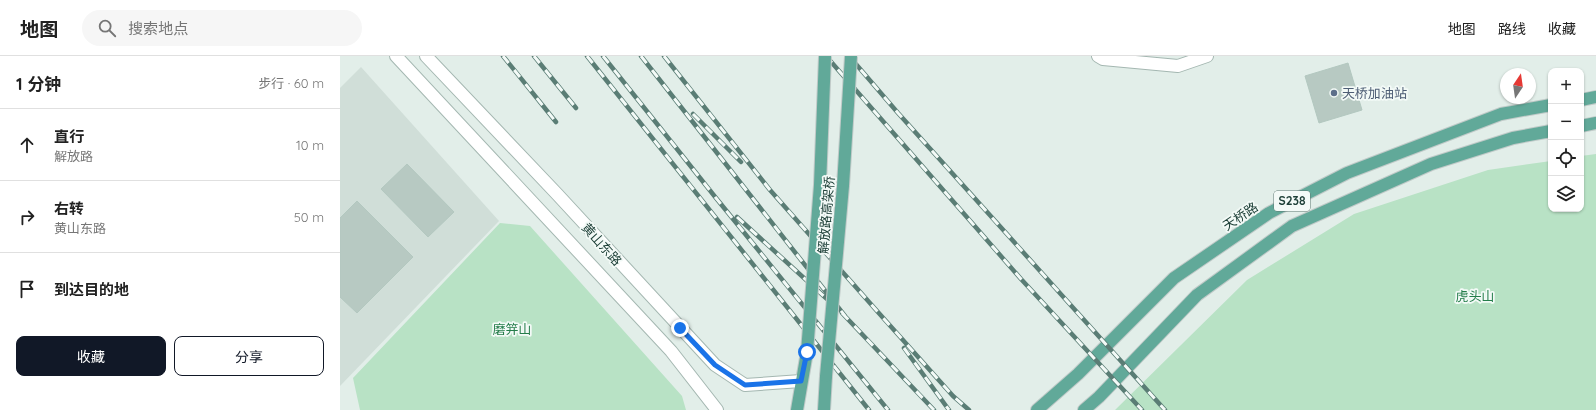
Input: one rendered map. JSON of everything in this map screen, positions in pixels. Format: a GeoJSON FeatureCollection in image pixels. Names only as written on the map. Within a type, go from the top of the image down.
{"type":"FeatureCollection","features":[{"type":"Feature","properties":{"kind":"main road","name":"解放路高架桥"},"geometry":{"type":"LineString","coordinates":[[797,410],[807,352],[820,185],[825,56]]}},
{"type":"Feature","properties":{"kind":"main road","name":"解放路高架桥"},"geometry":{"type":"LineString","coordinates":[[824,410],[851,56]]}},
{"type":"Feature","properties":{"kind":"main road"},"geometry":{"type":"LineString","coordinates":[[1584,99],[1596,97]]}},
{"type":"Feature","properties":{"kind":"main road","name":"天桥路"},"geometry":{"type":"LineString","coordinates":[[1037,410],[1078,374],[1174,278],[1269,213],[1347,173],[1362,167],[1501,114],[1548,106]]}},
{"type":"Feature","properties":{"kind":"main road"},"geometry":{"type":"LineString","coordinates":[[1584,125],[1596,123]]}},
{"type":"Feature","properties":{"kind":"main road","name":"S238"},"geometry":{"type":"LineString","coordinates":[[1084,410],[1099,397],[1197,295],[1292,226],[1431,164],[1513,138],[1548,132]]}},
{"type":"Feature","properties":{"kind":"street","name":"黄山东路"},"geometry":{"type":"LineString","coordinates":[[396,56],[671,351],[717,410]]}},
{"type":"Feature","properties":{"kind":"street","name":"黄山东路"},"geometry":{"type":"LineString","coordinates":[[426,56],[558,194],[715,365],[745,385],[801,381]]}},
{"type":"Feature","properties":{"kind":"street"},"geometry":{"type":"LineString","coordinates":[[1098,56],[1103,59],[1178,66],[1207,56]]}},
{"type":"Feature","properties":{"kind":"shaded area"},"geometry":{"type":"Polygon","coordinates":[[[361,67],[499,221],[340,386],[340,88],[361,67]]]}},
{"type":"Feature","properties":{"kind":"green space","name":"虎头山"},"geometry":{"type":"Polygon","coordinates":[[[1596,154],[1596,410],[1115,410],[1247,280],[1354,214],[1488,170],[1548,161],[1548,212],[1584,212],[1584,156],[1596,154]]]}},
{"type":"Feature","properties":{"kind":"green space","name":"磨笄山"},"geometry":{"type":"Polygon","coordinates":[[[500,223],[530,226],[682,396],[686,410],[360,410],[353,378],[500,223]]]}},
{"type":"Feature","properties":{"kind":"building","name":"天桥加油站"},"geometry":{"type":"Polygon","coordinates":[[[1348,63],[1362,110],[1319,123],[1305,76],[1348,63]]]}},
{"type":"Feature","properties":{"kind":"building"},"geometry":{"type":"Polygon","coordinates":[[[407,164],[454,212],[428,237],[381,189],[407,164]]]}},
{"type":"Feature","properties":{"kind":"building"},"geometry":{"type":"Polygon","coordinates":[[[357,201],[413,257],[357,313],[340,297],[340,218],[357,201]]]}},
{"type":"Feature","properties":{"kind":"railway"},"geometry":{"type":"LineString","coordinates":[[503,56],[556,122]]}},
{"type":"Feature","properties":{"kind":"railway"},"geometry":{"type":"LineString","coordinates":[[534,56],[576,108]]}},
{"type":"Feature","properties":{"kind":"railway"},"geometry":{"type":"LineString","coordinates":[[587,56],[869,410]]}},
{"type":"Feature","properties":{"kind":"railway"},"geometry":{"type":"LineString","coordinates":[[603,56],[888,410]]}},
{"type":"Feature","properties":{"kind":"railway"},"geometry":{"type":"LineString","coordinates":[[641,56],[845,316]]}},
{"type":"Feature","properties":{"kind":"railway"},"geometry":{"type":"LineString","coordinates":[[664,56],[770,190],[953,396],[969,410]]}},
{"type":"Feature","properties":{"kind":"railway"},"geometry":{"type":"LineString","coordinates":[[826,56],[1021,279],[1142,410]]}},
{"type":"Feature","properties":{"kind":"railway"},"geometry":{"type":"LineString","coordinates":[[849,56],[898,113],[1165,410]]}},
{"type":"Feature","properties":{"kind":"railway"},"geometry":{"type":"LineString","coordinates":[[693,114],[741,162]]}},
{"type":"Feature","properties":{"kind":"railway"},"geometry":{"type":"LineString","coordinates":[[737,217],[827,299]]}},
{"type":"Feature","properties":{"kind":"railway"},"geometry":{"type":"LineString","coordinates":[[842,313],[934,410]]}},
{"type":"Feature","properties":{"kind":"railway"},"geometry":{"type":"LineString","coordinates":[[904,348],[949,410]]}},
{"type":"Feature","properties":{"kind":"place","name":"天桥加油站"},"geometry":{"type":"Point","coordinates":[1334,93]}},
{"type":"Feature","properties":{"kind":"route"},"geometry":{"type":"LineString","coordinates":[[680,328],[715,365],[745,385],[801,381],[807,352]]}}]}
